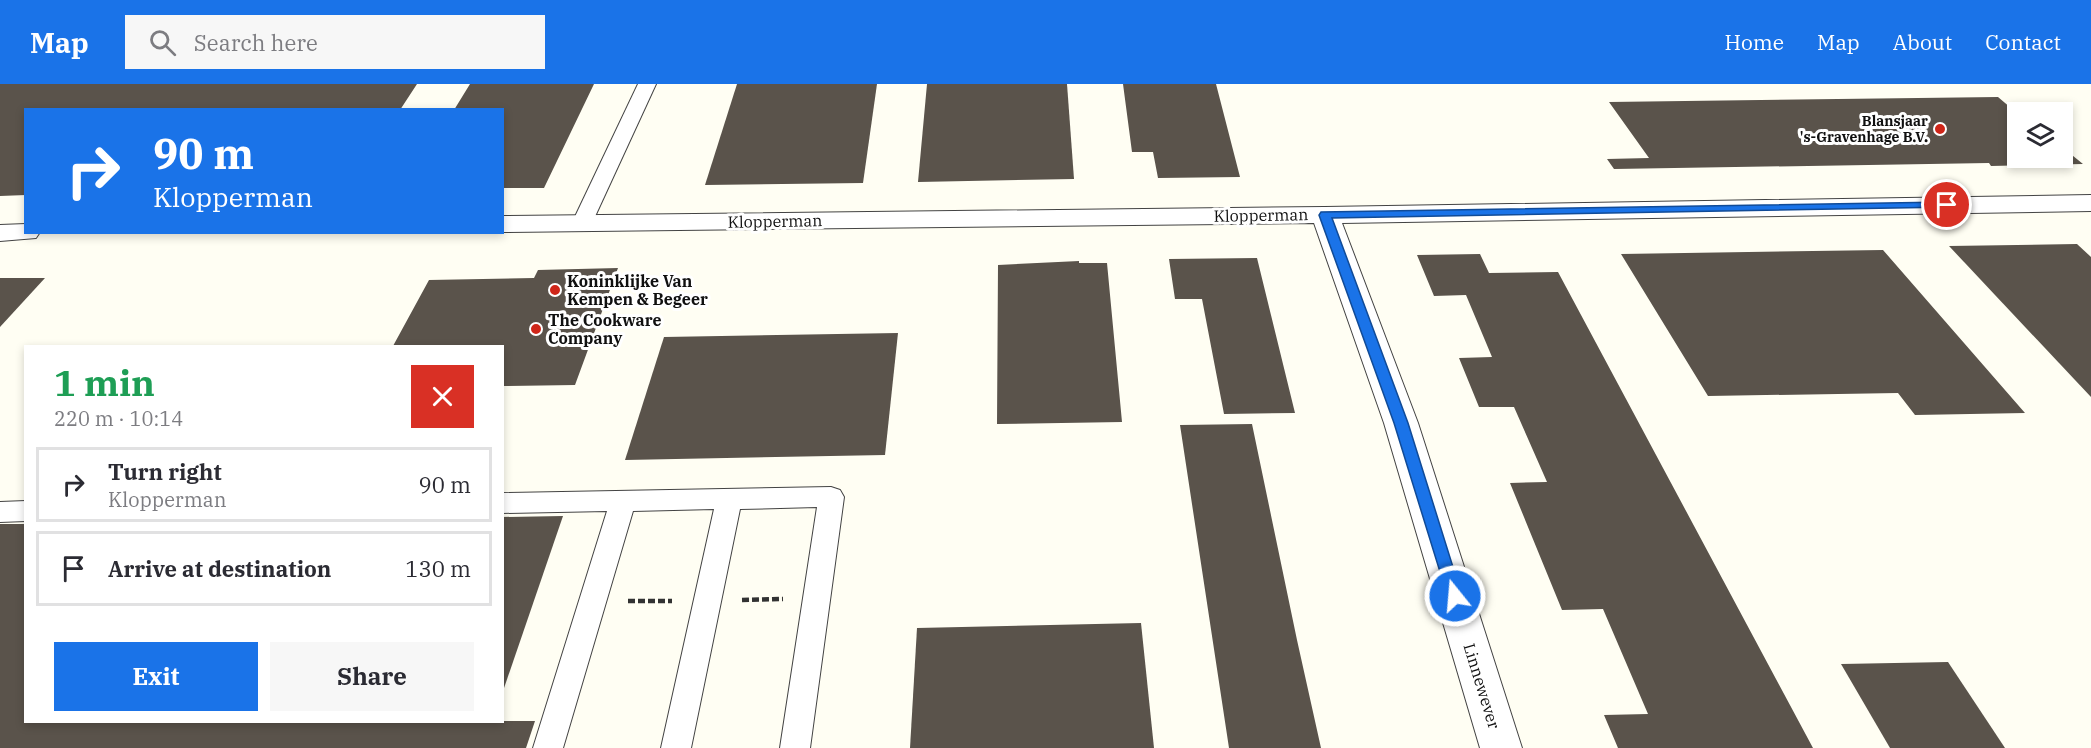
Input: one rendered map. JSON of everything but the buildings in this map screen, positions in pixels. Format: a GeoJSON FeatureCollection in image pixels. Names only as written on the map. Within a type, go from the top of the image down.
{"type":"FeatureCollection","features":[{"type":"Feature","properties":{"kind":"street","name":"Klopperman"},"geometry":{"type":"LineString","coordinates":[[504,224],[1325,215],[2091,203]]}},
{"type":"Feature","properties":{"kind":"street","name":"Linnewever"},"geometry":{"type":"LineString","coordinates":[[1325,215],[1401,423],[1501,748]]}},
{"type":"Feature","properties":{"kind":"street"},"geometry":{"type":"LineString","coordinates":[[0,233],[24,232]]}},
{"type":"Feature","properties":{"kind":"lane"},"geometry":{"type":"LineString","coordinates":[[582,223],[647,84]]}},
{"type":"Feature","properties":{"kind":"lane"},"geometry":{"type":"LineString","coordinates":[[504,503],[831,497],[795,748]]}},
{"type":"Feature","properties":{"kind":"lane"},"geometry":{"type":"LineString","coordinates":[[676,748],[729,499]]}},
{"type":"Feature","properties":{"kind":"lane"},"geometry":{"type":"LineString","coordinates":[[548,748],[623,501]]}},
{"type":"Feature","properties":{"kind":"lane"},"geometry":{"type":"LineString","coordinates":[[0,512],[24,511]]}},
{"type":"Feature","properties":{"kind":"place","name":"Blansjaar 's-Gravenhage B.V."},"geometry":{"type":"Point","coordinates":[1940,129]}},
{"type":"Feature","properties":{"kind":"place","name":"Koninklijke Van Kempen & Begeer"},"geometry":{"type":"Point","coordinates":[555,290]}},
{"type":"Feature","properties":{"kind":"place","name":"The Cookware Company"},"geometry":{"type":"Point","coordinates":[536,329]}},
{"type":"Feature","properties":{"kind":"route"},"geometry":{"type":"LineString","coordinates":[[1455,596],[1401,423],[1325,215],[1947,205]]}}]}
